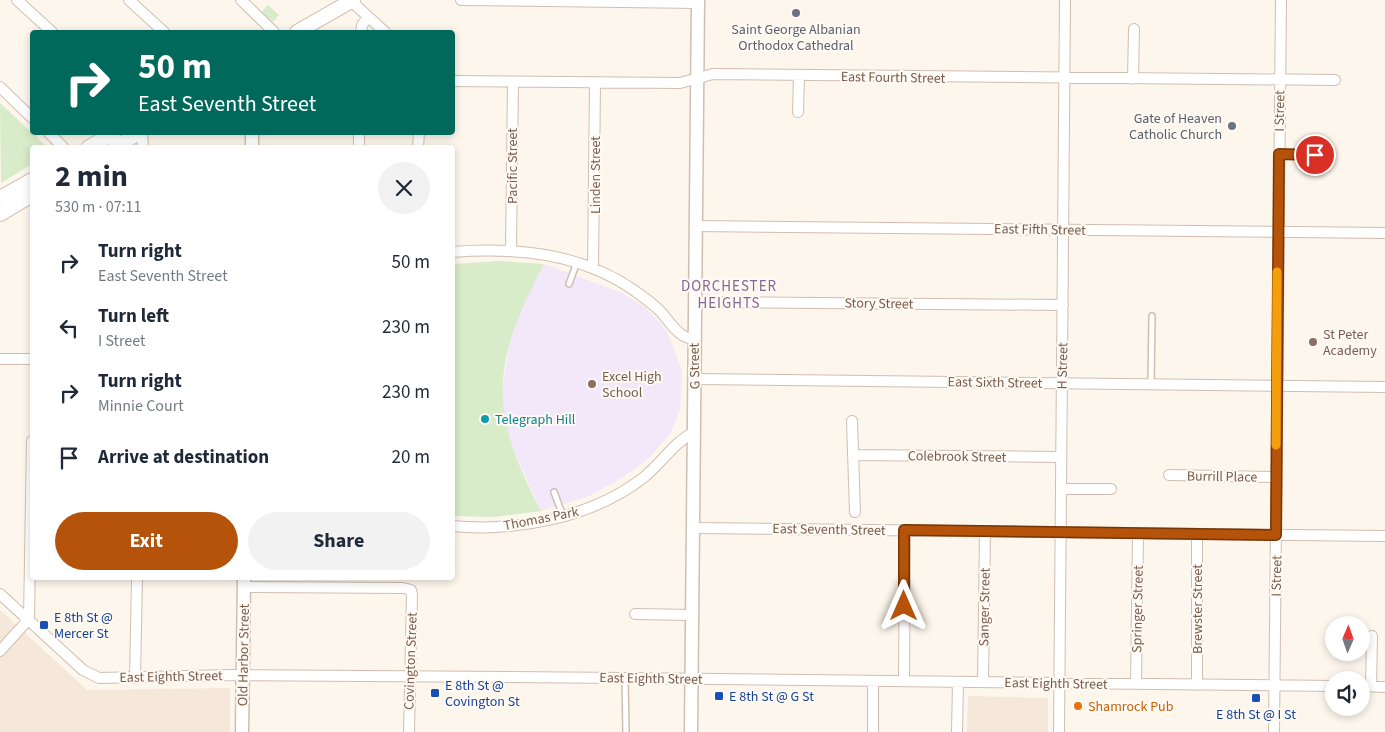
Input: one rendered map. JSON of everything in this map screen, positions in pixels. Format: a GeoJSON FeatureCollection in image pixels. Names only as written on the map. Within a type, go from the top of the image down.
{"type":"FeatureCollection","features":[{"type":"Feature","properties":{"kind":"main road"},"geometry":{"type":"LineString","coordinates":[[300,30],[352,0]]}},
{"type":"Feature","properties":{"kind":"main road"},"geometry":{"type":"LineString","coordinates":[[93,145],[109,135]]}},
{"type":"Feature","properties":{"kind":"main road"},"geometry":{"type":"LineString","coordinates":[[119,145],[136,135]]}},
{"type":"Feature","properties":{"kind":"main road"},"geometry":{"type":"LineString","coordinates":[[3,202],[30,190]]}},
{"type":"Feature","properties":{"kind":"street"},"geometry":{"type":"LineString","coordinates":[[17,0],[50,30]]}},
{"type":"Feature","properties":{"kind":"street"},"geometry":{"type":"LineString","coordinates":[[129,0],[162,30]]}},
{"type":"Feature","properties":{"kind":"street"},"geometry":{"type":"LineString","coordinates":[[240,0],[272,30]]}},
{"type":"Feature","properties":{"kind":"street"},"geometry":{"type":"LineString","coordinates":[[352,0],[382,30]]}},
{"type":"Feature","properties":{"kind":"street"},"geometry":{"type":"LineString","coordinates":[[461,0],[698,1]]}},
{"type":"Feature","properties":{"kind":"street","name":"H Street"},"geometry":{"type":"LineString","coordinates":[[1059,732],[1065,0]]}},
{"type":"Feature","properties":{"kind":"street","name":"I Street"},"geometry":{"type":"LineString","coordinates":[[1274,732],[1281,0]]}},
{"type":"Feature","properties":{"kind":"street","name":"G Street"},"geometry":{"type":"LineString","coordinates":[[690,732],[698,1]]}},
{"type":"Feature","properties":{"kind":"street"},"geometry":{"type":"LineString","coordinates":[[361,30],[362,25],[368,17]]}},
{"type":"Feature","properties":{"kind":"street"},"geometry":{"type":"LineString","coordinates":[[1133,79],[1134,29]]}},
{"type":"Feature","properties":{"kind":"street","name":"East Fourth Street"},"geometry":{"type":"LineString","coordinates":[[455,81],[680,83],[714,74],[1064,79],[1334,80]]}},
{"type":"Feature","properties":{"kind":"street"},"geometry":{"type":"LineString","coordinates":[[798,112],[799,76]]}},
{"type":"Feature","properties":{"kind":"street","name":"Pacific Street"},"geometry":{"type":"LineString","coordinates":[[512,250],[513,82]]}},
{"type":"Feature","properties":{"kind":"street","name":"Linden Street"},"geometry":{"type":"LineString","coordinates":[[592,268],[595,83]]}},
{"type":"Feature","properties":{"kind":"street"},"geometry":{"type":"LineString","coordinates":[[0,87],[30,116]]}},
{"type":"Feature","properties":{"kind":"street"},"geometry":{"type":"LineString","coordinates":[[51,135],[61,145]]}},
{"type":"Feature","properties":{"kind":"street","name":"East Fifth Street"},"geometry":{"type":"LineString","coordinates":[[695,226],[1385,233]]}},
{"type":"Feature","properties":{"kind":"street"},"geometry":{"type":"LineString","coordinates":[[455,252],[512,250],[548,255],[577,262],[634,290],[660,311],[680,334],[693,339]]}},
{"type":"Feature","properties":{"kind":"street","name":"Story Street"},"geometry":{"type":"LineString","coordinates":[[694,302],[1062,305]]}},
{"type":"Feature","properties":{"kind":"street"},"geometry":{"type":"LineString","coordinates":[[0,359],[30,360]]}},
{"type":"Feature","properties":{"kind":"street","name":"East Sixth Street"},"geometry":{"type":"LineString","coordinates":[[694,379],[1385,387]]}},
{"type":"Feature","properties":{"kind":"street"},"geometry":{"type":"LineString","coordinates":[[852,421],[855,512]]}},
{"type":"Feature","properties":{"kind":"street","name":"Thomas Park"},"geometry":{"type":"LineString","coordinates":[[455,526],[512,525],[563,516],[604,502],[631,487],[654,468],[682,438],[694,432]]}},
{"type":"Feature","properties":{"kind":"street","name":"Colebrook Street"},"geometry":{"type":"LineString","coordinates":[[853,455],[1060,458]]}},
{"type":"Feature","properties":{"kind":"street","name":"Burrill Place"},"geometry":{"type":"LineString","coordinates":[[1169,475],[1276,477]]}},
{"type":"Feature","properties":{"kind":"street"},"geometry":{"type":"LineString","coordinates":[[1061,489],[1111,489]]}},
{"type":"Feature","properties":{"kind":"street","name":"East Seventh Street"},"geometry":{"type":"LineString","coordinates":[[693,528],[1385,536]]}},
{"type":"Feature","properties":{"kind":"street"},"geometry":{"type":"LineString","coordinates":[[0,652],[28,619],[30,530]]}},
{"type":"Feature","properties":{"kind":"street"},"geometry":{"type":"LineString","coordinates":[[904,530],[904,681]]}},
{"type":"Feature","properties":{"kind":"street","name":"Sanger Street"},"geometry":{"type":"LineString","coordinates":[[983,682],[985,531]]}},
{"type":"Feature","properties":{"kind":"street","name":"Springer Street"},"geometry":{"type":"LineString","coordinates":[[1136,684],[1138,533]]}},
{"type":"Feature","properties":{"kind":"street","name":"Brewster Street"},"geometry":{"type":"LineString","coordinates":[[1197,534],[1197,685]]}},
{"type":"Feature","properties":{"kind":"street"},"geometry":{"type":"LineString","coordinates":[[135,678],[137,580]]}},
{"type":"Feature","properties":{"kind":"street","name":"Covington Street"},"geometry":{"type":"LineString","coordinates":[[244,582],[403,588],[411,590],[408,732]]}},
{"type":"Feature","properties":{"kind":"street","name":"Old Harbor Street"},"geometry":{"type":"LineString","coordinates":[[242,732],[244,582]]}},
{"type":"Feature","properties":{"kind":"street","name":"East Eighth Street"},"geometry":{"type":"LineString","coordinates":[[0,594],[88,674],[99,678],[410,676],[1325,686]]}},
{"type":"Feature","properties":{"kind":"street"},"geometry":{"type":"LineString","coordinates":[[635,614],[692,614]]}},
{"type":"Feature","properties":{"kind":"street"},"geometry":{"type":"LineString","coordinates":[[1368,671],[1372,636]]}},
{"type":"Feature","properties":{"kind":"street"},"geometry":{"type":"LineString","coordinates":[[873,681],[873,732]]}},
{"type":"Feature","properties":{"kind":"street"},"geometry":{"type":"LineString","coordinates":[[957,732],[958,682]]}},
{"type":"Feature","properties":{"kind":"street"},"geometry":{"type":"LineString","coordinates":[[1370,686],[1385,687]]}},
{"type":"Feature","properties":{"kind":"lane"},"geometry":{"type":"LineString","coordinates":[[1279,154],[1329,155]]}},
{"type":"Feature","properties":{"kind":"lane"},"geometry":{"type":"LineString","coordinates":[[570,284],[577,262]]}},
{"type":"Feature","properties":{"kind":"lane"},"geometry":{"type":"LineString","coordinates":[[1151,384],[1152,316]]}},
{"type":"Feature","properties":{"kind":"lane"},"geometry":{"type":"LineString","coordinates":[[554,492],[563,516]]}},
{"type":"Feature","properties":{"kind":"lane"},"geometry":{"type":"LineString","coordinates":[[625,678],[626,732]]}},
{"type":"Feature","properties":{"kind":"shaded area","name":"Excel High School"},"geometry":{"type":"Polygon","coordinates":[[[544,264],[620,292],[645,307],[667,331],[682,372],[680,409],[671,433],[649,458],[622,478],[589,496],[541,511],[509,440],[503,416],[502,391],[510,341],[524,302],[544,264]]]}},
{"type":"Feature","properties":{"kind":"shaded area"},"geometry":{"type":"Polygon","coordinates":[[[0,610],[87,690],[230,688],[230,732],[0,732],[0,610]]]}},
{"type":"Feature","properties":{"kind":"shaded area"},"geometry":{"type":"Polygon","coordinates":[[[968,696],[1048,698],[1048,732],[967,732],[968,696]]]}},
{"type":"Feature","properties":{"kind":"green space"},"geometry":{"type":"Polygon","coordinates":[[[268,5],[279,15],[273,22],[261,12],[268,5]]]}},
{"type":"Feature","properties":{"kind":"green space"},"geometry":{"type":"Polygon","coordinates":[[[0,103],[30,131],[30,135],[34,135],[45,145],[30,145],[30,165],[1,183],[0,103]]]}},
{"type":"Feature","properties":{"kind":"green space"},"geometry":{"type":"Polygon","coordinates":[[[499,261],[544,264],[526,299],[514,331],[506,360],[503,387],[505,415],[512,444],[541,511],[494,517],[455,516],[455,264],[499,261]]]}},
{"type":"Feature","properties":{"kind":"slow traffic"},"geometry":{"type":"LineString","coordinates":[[1276,445],[1277,272]]}},
{"type":"Feature","properties":{"kind":"place","name":"Saint George Albanian Orthodox Cathedral"},"geometry":{"type":"Point","coordinates":[796,13]}},
{"type":"Feature","properties":{"kind":"place","name":"Gate of Heaven Catholic Church"},"geometry":{"type":"Point","coordinates":[1232,126]}},
{"type":"Feature","properties":{"kind":"place","name":"St Peter Academy"},"geometry":{"type":"Point","coordinates":[1313,342]}},
{"type":"Feature","properties":{"kind":"place","name":"Excel High School"},"geometry":{"type":"Point","coordinates":[592,384]}},
{"type":"Feature","properties":{"kind":"place","name":"Telegraph Hill"},"geometry":{"type":"Point","coordinates":[485,419]}},
{"type":"Feature","properties":{"kind":"place","name":"E 8th St @ Mercer St"},"geometry":{"type":"Point","coordinates":[44,625]}},
{"type":"Feature","properties":{"kind":"place","name":"E 8th St @ Covington St"},"geometry":{"type":"Point","coordinates":[435,693]}},
{"type":"Feature","properties":{"kind":"place","name":"E 8th St @ G St"},"geometry":{"type":"Point","coordinates":[719,696]}},
{"type":"Feature","properties":{"kind":"place","name":"E 8th St @ I St"},"geometry":{"type":"Point","coordinates":[1256,698]}},
{"type":"Feature","properties":{"kind":"place","name":"Shamrock Pub"},"geometry":{"type":"Point","coordinates":[1078,706]}},
{"type":"Feature","properties":{"kind":"district","name":"DORCHESTER HEIGHTS"},"geometry":{"type":"Point","coordinates":[729,294]}},
{"type":"Feature","properties":{"kind":"route"},"geometry":{"type":"LineString","coordinates":[[904,606],[904,530],[1276,535],[1279,154],[1315,155]]}}]}
